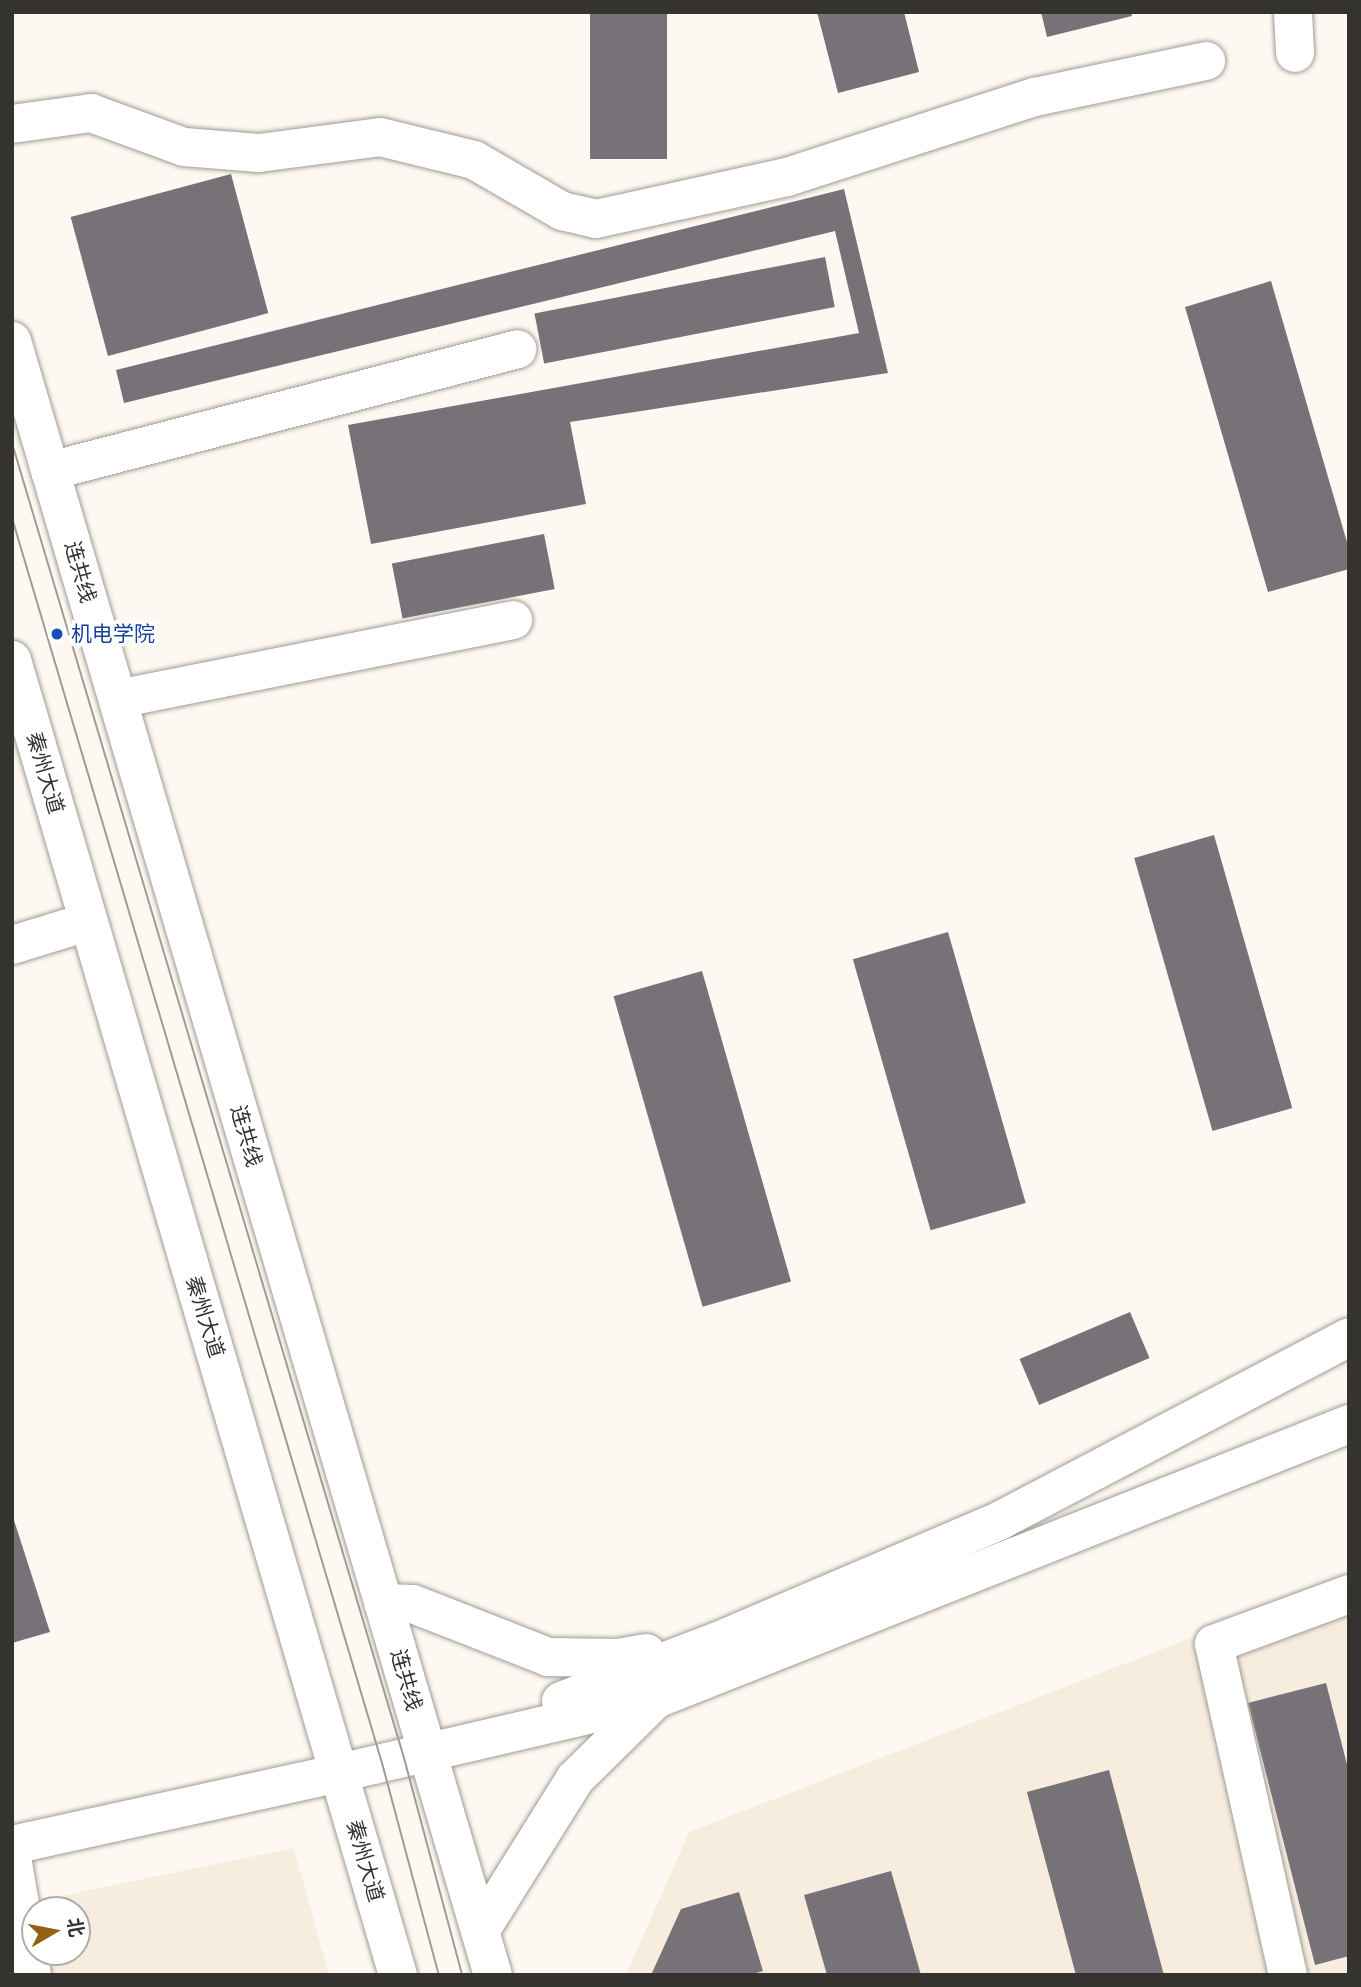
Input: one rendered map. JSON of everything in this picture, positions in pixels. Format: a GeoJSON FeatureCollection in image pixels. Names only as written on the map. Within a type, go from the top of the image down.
{"type":"FeatureCollection","features":[{"type":"Feature","properties":{"kind":"main road"},"geometry":{"type":"LineString","coordinates":[[1293,12],[1295,53]]}},
{"type":"Feature","properties":{"kind":"main road"},"geometry":{"type":"LineString","coordinates":[[12,124],[91,113],[184,146],[259,153],[380,138],[474,160],[562,211],[596,219],[787,177],[1035,97],[1206,61]]}},
{"type":"Feature","properties":{"kind":"main road","name":"连共线"},"geometry":{"type":"LineString","coordinates":[[12,341],[480,1931]]}},
{"type":"Feature","properties":{"kind":"main road"},"geometry":{"type":"LineString","coordinates":[[50,471],[517,349]]}},
{"type":"Feature","properties":{"kind":"main road"},"geometry":{"type":"LineString","coordinates":[[118,699],[513,620]]}},
{"type":"Feature","properties":{"kind":"main road","name":"秦州大道"},"geometry":{"type":"LineString","coordinates":[[14,669],[398,1975]]}},
{"type":"Feature","properties":{"kind":"main road"},"geometry":{"type":"LineString","coordinates":[[12,945],[87,922]]}},
{"type":"Feature","properties":{"kind":"main road"},"geometry":{"type":"LineString","coordinates":[[427,1752],[718,1640],[999,1521],[1349,1337]]}},
{"type":"Feature","properties":{"kind":"main road"},"geometry":{"type":"LineString","coordinates":[[12,1845],[656,1699],[1349,1424]]}},
{"type":"Feature","properties":{"kind":"main road"},"geometry":{"type":"LineString","coordinates":[[1288,1975],[1214,1644],[1349,1594]]}},
{"type":"Feature","properties":{"kind":"main road"},"geometry":{"type":"LineString","coordinates":[[383,1603],[413,1604],[548,1657],[618,1658],[718,1640]]}},
{"type":"Feature","properties":{"kind":"main road"},"geometry":{"type":"LineString","coordinates":[[493,1975],[480,1931],[575,1779],[656,1699]]}},
{"type":"Feature","properties":{"kind":"main road"},"geometry":{"type":"LineString","coordinates":[[12,1857],[32,1975]]}},
{"type":"Feature","properties":{"kind":"shaded area"},"geometry":{"type":"Polygon","coordinates":[[[1349,1577],[1349,1975],[626,1975],[689,1832],[1349,1577]]]}},
{"type":"Feature","properties":{"kind":"shaded area"},"geometry":{"type":"Polygon","coordinates":[[[294,1848],[329,1975],[12,1975],[12,1906],[21,1904],[21,1966],[91,1966],[91,1896],[61,1896],[294,1848]]]}},
{"type":"Feature","properties":{"kind":"building"},"geometry":{"type":"Polygon","coordinates":[[[590,12],[667,12],[667,159],[590,159],[590,12]]]}},
{"type":"Feature","properties":{"kind":"building"},"geometry":{"type":"Polygon","coordinates":[[[817,12],[904,12],[919,72],[838,93],[817,12]]]}},
{"type":"Feature","properties":{"kind":"building"},"geometry":{"type":"Polygon","coordinates":[[[1041,12],[1131,12],[1132,16],[1047,37],[1041,12]]]}},
{"type":"Feature","properties":{"kind":"building"},"geometry":{"type":"Polygon","coordinates":[[[231,174],[268,313],[108,356],[71,217],[231,174]]]}},
{"type":"Feature","properties":{"kind":"building"},"geometry":{"type":"Polygon","coordinates":[[[844,189],[888,373],[570,422],[586,504],[371,544],[348,425],[859,333],[835,231],[124,403],[116,370],[844,189]]]}},
{"type":"Feature","properties":{"kind":"building"},"geometry":{"type":"Polygon","coordinates":[[[825,257],[835,307],[544,364],[534,313],[825,257]]]}},
{"type":"Feature","properties":{"kind":"building"},"geometry":{"type":"Polygon","coordinates":[[[1271,281],[1349,549],[1349,569],[1268,592],[1185,307],[1271,281]]]}},
{"type":"Feature","properties":{"kind":"building"},"geometry":{"type":"Polygon","coordinates":[[[544,534],[555,589],[403,619],[392,564],[544,534]]]}},
{"type":"Feature","properties":{"kind":"building"},"geometry":{"type":"Polygon","coordinates":[[[1214,835],[1292,1108],[1212,1131],[1134,858],[1214,835]]]}},
{"type":"Feature","properties":{"kind":"building"},"geometry":{"type":"Polygon","coordinates":[[[948,932],[1026,1203],[931,1230],[853,959],[948,932]]]}},
{"type":"Feature","properties":{"kind":"building"},"geometry":{"type":"Polygon","coordinates":[[[702,971],[791,1281],[703,1307],[614,996],[702,971]]]}},
{"type":"Feature","properties":{"kind":"building"},"geometry":{"type":"Polygon","coordinates":[[[1130,1312],[1150,1358],[1039,1405],[1020,1359],[1130,1312]]]}},
{"type":"Feature","properties":{"kind":"building"},"geometry":{"type":"Polygon","coordinates":[[[12,1514],[50,1632],[12,1643],[12,1514]]]}},
{"type":"Feature","properties":{"kind":"building"},"geometry":{"type":"Polygon","coordinates":[[[1326,1683],[1349,1772],[1349,1956],[1315,1965],[1248,1703],[1326,1683]]]}},
{"type":"Feature","properties":{"kind":"building"},"geometry":{"type":"Polygon","coordinates":[[[1109,1770],[1164,1975],[1076,1975],[1027,1792],[1109,1770]]]}},
{"type":"Feature","properties":{"kind":"building"},"geometry":{"type":"Polygon","coordinates":[[[891,1871],[921,1975],[827,1975],[804,1895],[891,1871]]]}},
{"type":"Feature","properties":{"kind":"building"},"geometry":{"type":"Polygon","coordinates":[[[739,1892],[763,1971],[749,1975],[651,1975],[681,1909],[739,1892]]]}},
{"type":"Feature","properties":{"kind":"tram line"},"geometry":{"type":"LineString","coordinates":[[12,443],[404,1758],[462,1975]]}},
{"type":"Feature","properties":{"kind":"tram line"},"geometry":{"type":"LineString","coordinates":[[12,518],[382,1763],[439,1975]]}},
{"type":"Feature","properties":{"kind":"place","name":"机电学院"},"geometry":{"type":"Point","coordinates":[57,634]}}]}
